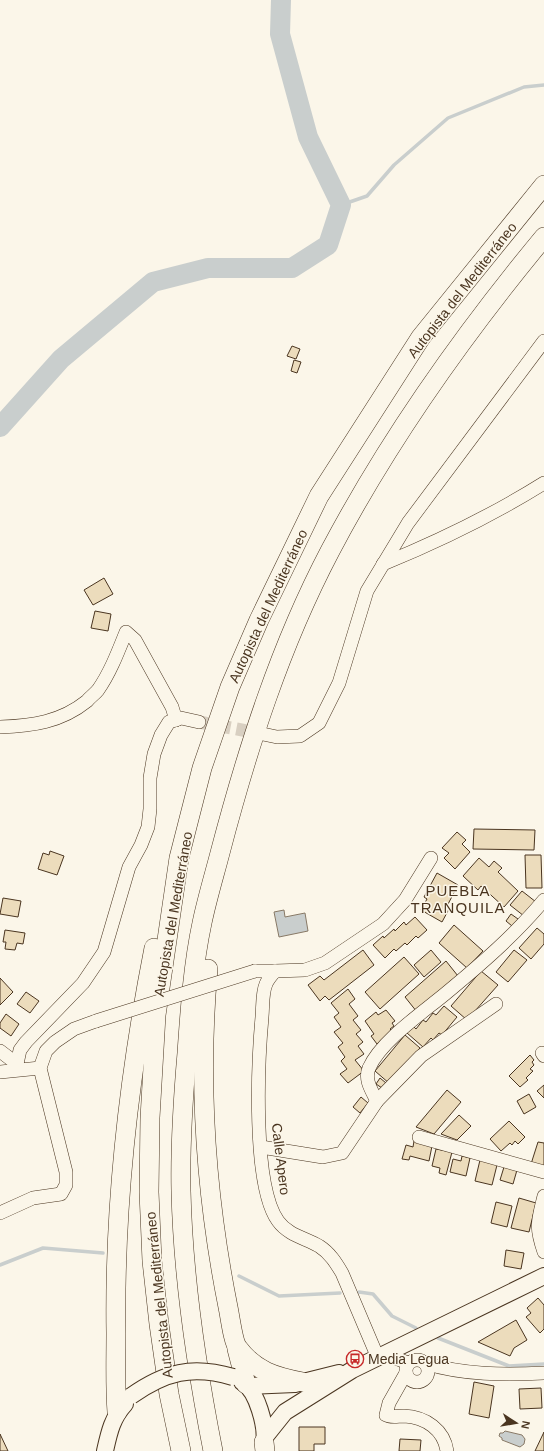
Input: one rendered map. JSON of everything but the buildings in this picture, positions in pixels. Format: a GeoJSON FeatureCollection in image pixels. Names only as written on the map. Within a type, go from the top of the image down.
{"type":"FeatureCollection","features":[{"type":"Feature","properties":{"kind":"highway","name":"Autopista del Mediterráneo"},"geometry":{"type":"LineString","coordinates":[[181,1451],[169,1394],[152,1261],[149,1192],[150,1118],[156,1015],[179,858],[202,768],[230,687],[259,620],[319,496],[421,337],[544,185]]}},
{"type":"Feature","properties":{"kind":"highway","name":"Autopista del Mediterráneo"},"geometry":{"type":"LineString","coordinates":[[213,1451],[192,1334],[185,1261],[181,1190],[182,1116],[190,1010],[202,922],[236,794],[262,710],[294,630],[329,553],[371,477],[434,381],[490,302],[544,237]]}},
{"type":"Feature","properties":{"kind":"highway"},"geometry":{"type":"LineString","coordinates":[[117,1412],[116,1244],[121,1168],[133,1068],[150,967],[165,894],[179,858]]}},
{"type":"Feature","properties":{"kind":"highway"},"geometry":{"type":"LineString","coordinates":[[213,883],[204,1054],[207,1148],[214,1217],[242,1382]]}},
{"type":"Feature","properties":{"kind":"highway"},"geometry":{"type":"LineString","coordinates":[[237,1348],[254,1365],[264,1371],[275,1376],[303,1382]]}},
{"type":"Feature","properties":{"kind":"main road"},"geometry":{"type":"LineString","coordinates":[[264,1445],[285,1412],[352,1370],[544,1276]]}},
{"type":"Feature","properties":{"kind":"main road"},"geometry":{"type":"LineString","coordinates":[[105,1451],[109,1431],[117,1412],[131,1396],[158,1379],[180,1372],[206,1371],[242,1382],[277,1386],[303,1382],[352,1370]]}},
{"type":"Feature","properties":{"kind":"main road"},"geometry":{"type":"LineString","coordinates":[[242,1382],[256,1401],[261,1416],[264,1445]]}},
{"type":"Feature","properties":{"kind":"street"},"geometry":{"type":"LineString","coordinates":[[258,733],[277,737],[300,736],[319,723],[339,683],[367,591],[408,522],[544,341]]}},
{"type":"Feature","properties":{"kind":"street"},"geometry":{"type":"LineString","coordinates":[[383,564],[428,546],[502,509],[544,483]]}},
{"type":"Feature","properties":{"kind":"street"},"geometry":{"type":"LineString","coordinates":[[0,727],[28,726],[58,719],[78,708],[97,692],[111,667],[126,632],[135,640],[172,707],[176,720]]}},
{"type":"Feature","properties":{"kind":"street"},"geometry":{"type":"LineString","coordinates":[[18,1067],[20,1050],[83,983],[104,952],[129,867],[141,845],[148,827],[150,809],[150,778],[154,754],[161,735],[170,722],[181,718],[199,722]]}},
{"type":"Feature","properties":{"kind":"street"},"geometry":{"type":"LineString","coordinates":[[0,1213],[33,1198],[61,1194],[66,1185],[66,1172],[40,1068],[46,1051],[55,1042],[74,1029],[96,1021],[255,970],[305,970],[325,963],[383,924],[405,900],[431,858]]}},
{"type":"Feature","properties":{"kind":"street"},"geometry":{"type":"LineString","coordinates":[[377,1102],[367,1081],[368,1069],[385,1044],[452,988],[525,923],[544,900]]}},
{"type":"Feature","properties":{"kind":"street","name":"Calle Apero"},"geometry":{"type":"LineString","coordinates":[[275,971],[266,984],[259,1049],[258,1088],[264,1179],[270,1205],[285,1229],[328,1252],[342,1273],[382,1356]]}},
{"type":"Feature","properties":{"kind":"street"},"geometry":{"type":"LineString","coordinates":[[261,1147],[323,1156],[342,1153],[377,1102],[421,1056],[496,1004]]}},
{"type":"Feature","properties":{"kind":"street"},"geometry":{"type":"LineString","coordinates":[[0,1051],[18,1067]]}},
{"type":"Feature","properties":{"kind":"street"},"geometry":{"type":"LineString","coordinates":[[0,1072],[18,1067],[40,1068]]}},
{"type":"Feature","properties":{"kind":"street"},"geometry":{"type":"LineString","coordinates":[[419,1137],[544,1172]]}},
{"type":"Feature","properties":{"kind":"street"},"geometry":{"type":"LineString","coordinates":[[544,1196],[537,1225],[538,1234],[544,1252]]}},
{"type":"Feature","properties":{"kind":"street"},"geometry":{"type":"LineString","coordinates":[[382,1356],[407,1368]]}},
{"type":"Feature","properties":{"kind":"street"},"geometry":{"type":"LineString","coordinates":[[447,1451],[445,1440],[439,1431],[430,1424],[407,1416],[389,1417],[386,1415],[386,1410],[394,1392],[407,1368],[415,1359],[445,1368],[505,1375],[544,1373]]}},
{"type":"Feature","properties":{"kind":"street"},"geometry":{"type":"LineString","coordinates":[[422,1379],[428,1369],[426,1363]]}},
{"type":"Feature","properties":{"kind":"street"},"geometry":{"type":"LineString","coordinates":[[407,1368],[410,1380],[422,1379]]}},
{"type":"Feature","properties":{"kind":"street"},"geometry":{"type":"LineString","coordinates":[[394,1392],[445,1368]]}},
{"type":"Feature","properties":{"kind":"shaded area"},"geometry":{"type":"Polygon","coordinates":[[[284,910],[285,917],[305,913],[308,931],[279,937],[274,912],[284,910]]]}},
{"type":"Feature","properties":{"kind":"shaded area"},"geometry":{"type":"Polygon","coordinates":[[[505,1431],[522,1435],[525,1439],[524,1444],[520,1447],[502,1440],[499,1436],[500,1433],[505,1431]]]}},
{"type":"Feature","properties":{"kind":"waterway"},"geometry":{"type":"LineString","coordinates":[[0,427],[61,359],[153,282],[208,268],[292,268],[328,245],[341,205],[308,137],[280,34],[281,0]]}},
{"type":"Feature","properties":{"kind":"waterway"},"geometry":{"type":"LineString","coordinates":[[341,205],[367,196],[394,165],[448,118],[524,87],[544,85]]}},
{"type":"Feature","properties":{"kind":"waterway"},"geometry":{"type":"LineString","coordinates":[[0,1265],[43,1248],[103,1253]]}},
{"type":"Feature","properties":{"kind":"waterway"},"geometry":{"type":"LineString","coordinates":[[239,1276],[279,1296],[340,1293]]}},
{"type":"Feature","properties":{"kind":"waterway"},"geometry":{"type":"LineString","coordinates":[[359,1292],[373,1294],[392,1316],[416,1328]]}},
{"type":"Feature","properties":{"kind":"waterway"},"geometry":{"type":"LineString","coordinates":[[438,1338],[509,1366],[544,1364]]}},
{"type":"Feature","properties":{"kind":"tunnel"},"geometry":{"type":"LineString","coordinates":[[199,722],[258,733]]}},
{"type":"Feature","properties":{"kind":"place","name":"Media Legua"},"geometry":{"type":"Point","coordinates":[355,1359]}},
{"type":"Feature","properties":{"kind":"district","name":"PUEBLA TRANQUILA"},"geometry":{"type":"Point","coordinates":[458,898]}}]}
